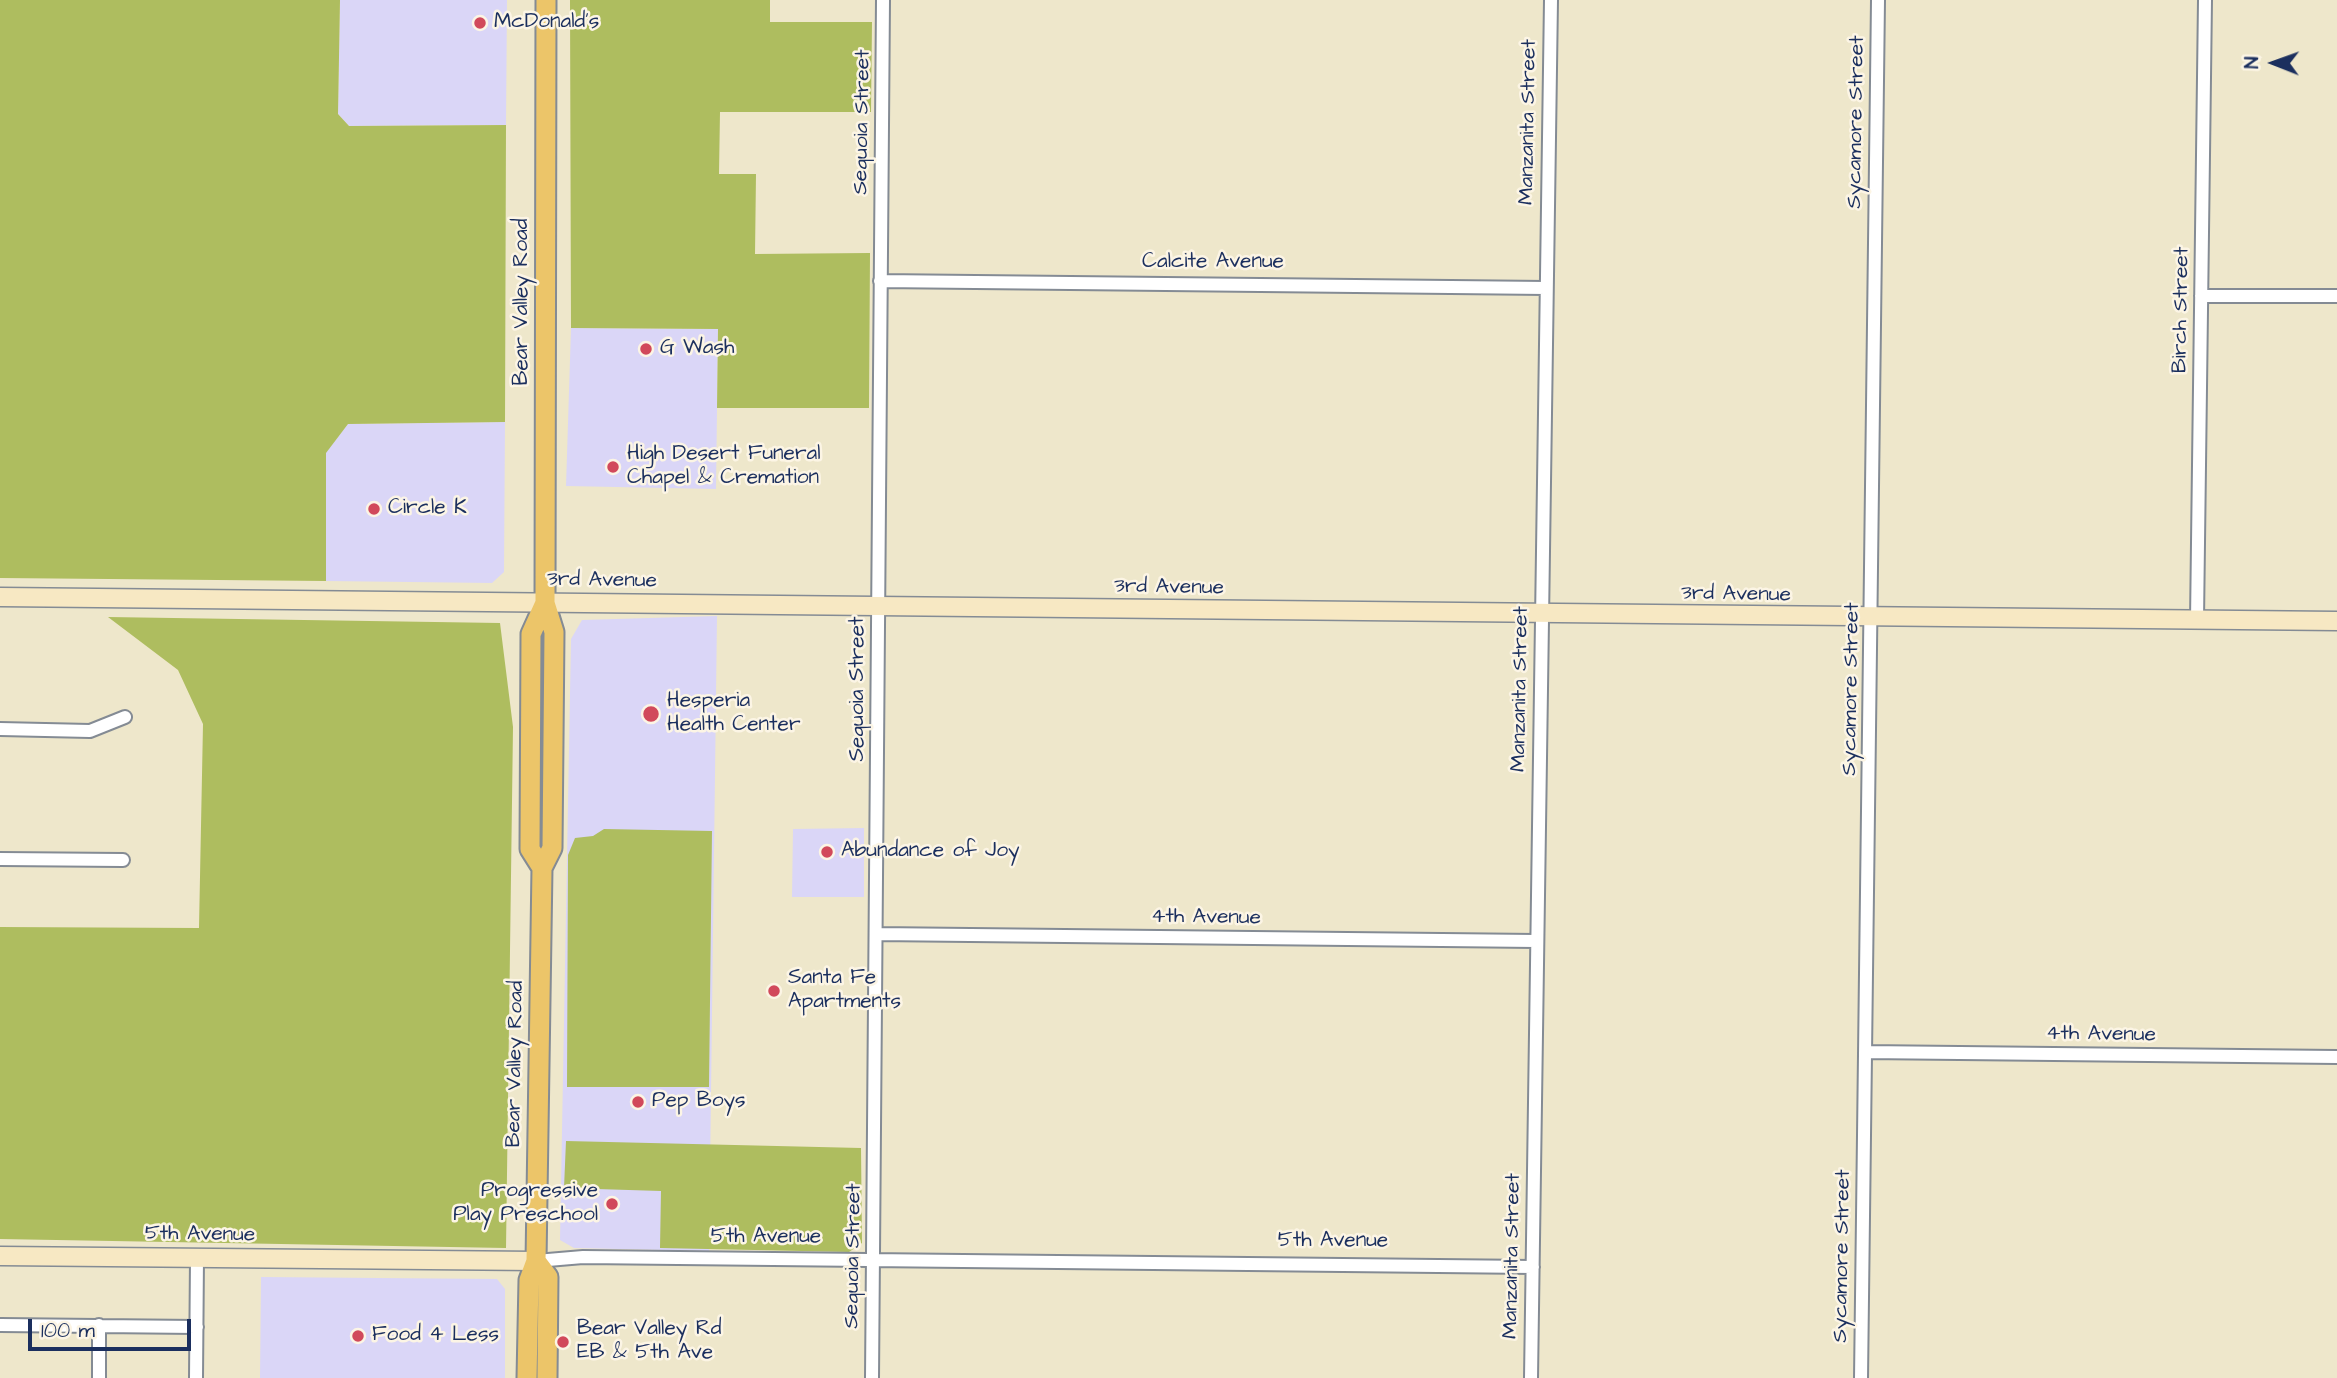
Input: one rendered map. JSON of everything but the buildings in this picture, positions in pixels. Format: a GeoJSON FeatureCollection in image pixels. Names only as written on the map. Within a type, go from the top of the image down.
{"type":"FeatureCollection","features":[{"type":"Feature","properties":{"kind":"main road","name":"Bear Valley Road"},"geometry":{"type":"LineString","coordinates":[[527,1378],[529,1280],[536,1261],[542,868],[552,848],[554,632],[545,603],[546,0]]}},
{"type":"Feature","properties":{"kind":"main road","name":"Bear Valley Road"},"geometry":{"type":"LineString","coordinates":[[536,1261],[548,1277],[547,1378]]}},
{"type":"Feature","properties":{"kind":"street","name":"Sequoia Street"},"geometry":{"type":"LineString","coordinates":[[872,1378],[884,0]]}},
{"type":"Feature","properties":{"kind":"street","name":"Manzanita Street"},"geometry":{"type":"LineString","coordinates":[[1531,1378],[1550,0]]}},
{"type":"Feature","properties":{"kind":"street","name":"Sycamore Street"},"geometry":{"type":"LineString","coordinates":[[1861,1378],[1878,0]]}},
{"type":"Feature","properties":{"kind":"street","name":"Birch Street"},"geometry":{"type":"LineString","coordinates":[[2197,620],[2205,0]]}},
{"type":"Feature","properties":{"kind":"street","name":"Calcite Avenue"},"geometry":{"type":"LineString","coordinates":[[880,281],[1546,288]]}},
{"type":"Feature","properties":{"kind":"street"},"geometry":{"type":"LineString","coordinates":[[2201,296],[2337,296]]}},
{"type":"Feature","properties":{"kind":"street","name":"3rd Avenue"},"geometry":{"type":"LineString","coordinates":[[0,597],[1872,619],[2337,621]]}},
{"type":"Feature","properties":{"kind":"street"},"geometry":{"type":"LineString","coordinates":[[0,729],[90,731],[125,717]]}},
{"type":"Feature","properties":{"kind":"street"},"geometry":{"type":"LineString","coordinates":[[0,859],[123,860]]}},
{"type":"Feature","properties":{"kind":"street","name":"4th Avenue"},"geometry":{"type":"LineString","coordinates":[[876,934],[1536,941]]}},
{"type":"Feature","properties":{"kind":"street","name":"4th Avenue"},"geometry":{"type":"LineString","coordinates":[[1865,1052],[2337,1057]]}},
{"type":"Feature","properties":{"kind":"street","name":"5th Avenue"},"geometry":{"type":"LineString","coordinates":[[0,1256],[536,1261],[583,1257],[1532,1267]]}},
{"type":"Feature","properties":{"kind":"street"},"geometry":{"type":"LineString","coordinates":[[196,1378],[197,1258]]}},
{"type":"Feature","properties":{"kind":"street"},"geometry":{"type":"LineString","coordinates":[[0,1325],[197,1328]]}},
{"type":"Feature","properties":{"kind":"street"},"geometry":{"type":"LineString","coordinates":[[99,1325],[99,1378]]}},
{"type":"Feature","properties":{"kind":"shaded area"},"geometry":{"type":"Polygon","coordinates":[[[340,0],[507,0],[506,125],[349,126],[338,114],[340,0]]]}},
{"type":"Feature","properties":{"kind":"shaded area"},"geometry":{"type":"Polygon","coordinates":[[[571,328],[718,329],[716,489],[566,486],[571,328]]]}},
{"type":"Feature","properties":{"kind":"shaded area"},"geometry":{"type":"Polygon","coordinates":[[[505,422],[504,572],[492,583],[326,581],[326,452],[348,424],[505,422]]]}},
{"type":"Feature","properties":{"kind":"shaded area"},"geometry":{"type":"Polygon","coordinates":[[[717,616],[709,1251],[574,1248],[560,1240],[571,639],[582,620],[717,616]]]}},
{"type":"Feature","properties":{"kind":"shaded area"},"geometry":{"type":"Polygon","coordinates":[[[864,828],[864,897],[792,897],[793,829],[864,828]]]}},
{"type":"Feature","properties":{"kind":"shaded area"},"geometry":{"type":"Polygon","coordinates":[[[261,1277],[497,1279],[505,1289],[505,1378],[260,1378],[261,1277]]]}},
{"type":"Feature","properties":{"kind":"green space"},"geometry":{"type":"Polygon","coordinates":[[[0,0],[340,0],[338,114],[349,126],[506,125],[505,422],[348,424],[326,453],[326,581],[0,578],[0,0]]]}},
{"type":"Feature","properties":{"kind":"green space"},"geometry":{"type":"Polygon","coordinates":[[[570,0],[770,0],[770,22],[872,22],[871,112],[720,112],[719,174],[756,174],[755,254],[870,253],[869,408],[717,408],[718,329],[571,328],[570,0]]]}},
{"type":"Feature","properties":{"kind":"green space"},"geometry":{"type":"Polygon","coordinates":[[[108,617],[500,623],[513,727],[506,1248],[0,1239],[0,927],[199,928],[203,724],[178,670],[108,617]]]}},
{"type":"Feature","properties":{"kind":"green space"},"geometry":{"type":"Polygon","coordinates":[[[604,829],[712,831],[709,1087],[567,1087],[568,855],[575,838],[593,836],[604,829]]]}},
{"type":"Feature","properties":{"kind":"green space"},"geometry":{"type":"Polygon","coordinates":[[[566,1141],[861,1148],[862,1243],[849,1252],[660,1248],[661,1191],[564,1188],[566,1141]]]}},
{"type":"Feature","properties":{"kind":"place","name":"McDonald's"},"geometry":{"type":"Point","coordinates":[480,23]}},
{"type":"Feature","properties":{"kind":"place","name":"G Wash"},"geometry":{"type":"Point","coordinates":[646,349]}},
{"type":"Feature","properties":{"kind":"place","name":"High Desert Funeral Chapel & Cremation"},"geometry":{"type":"Point","coordinates":[613,467]}},
{"type":"Feature","properties":{"kind":"place","name":"Circle K"},"geometry":{"type":"Point","coordinates":[374,509]}},
{"type":"Feature","properties":{"kind":"place","name":"Hesperia Health Center"},"geometry":{"type":"Point","coordinates":[651,714]}},
{"type":"Feature","properties":{"kind":"place","name":"Abundance of Joy"},"geometry":{"type":"Point","coordinates":[827,852]}},
{"type":"Feature","properties":{"kind":"place","name":"Santa Fe Apartments"},"geometry":{"type":"Point","coordinates":[774,991]}},
{"type":"Feature","properties":{"kind":"place","name":"Pep Boys"},"geometry":{"type":"Point","coordinates":[638,1102]}},
{"type":"Feature","properties":{"kind":"place","name":"Progressive Play Preschool"},"geometry":{"type":"Point","coordinates":[612,1204]}},
{"type":"Feature","properties":{"kind":"place","name":"Food 4 Less"},"geometry":{"type":"Point","coordinates":[358,1336]}},
{"type":"Feature","properties":{"kind":"place","name":"Bear Valley Rd EB & 5th Ave"},"geometry":{"type":"Point","coordinates":[563,1342]}}]}
